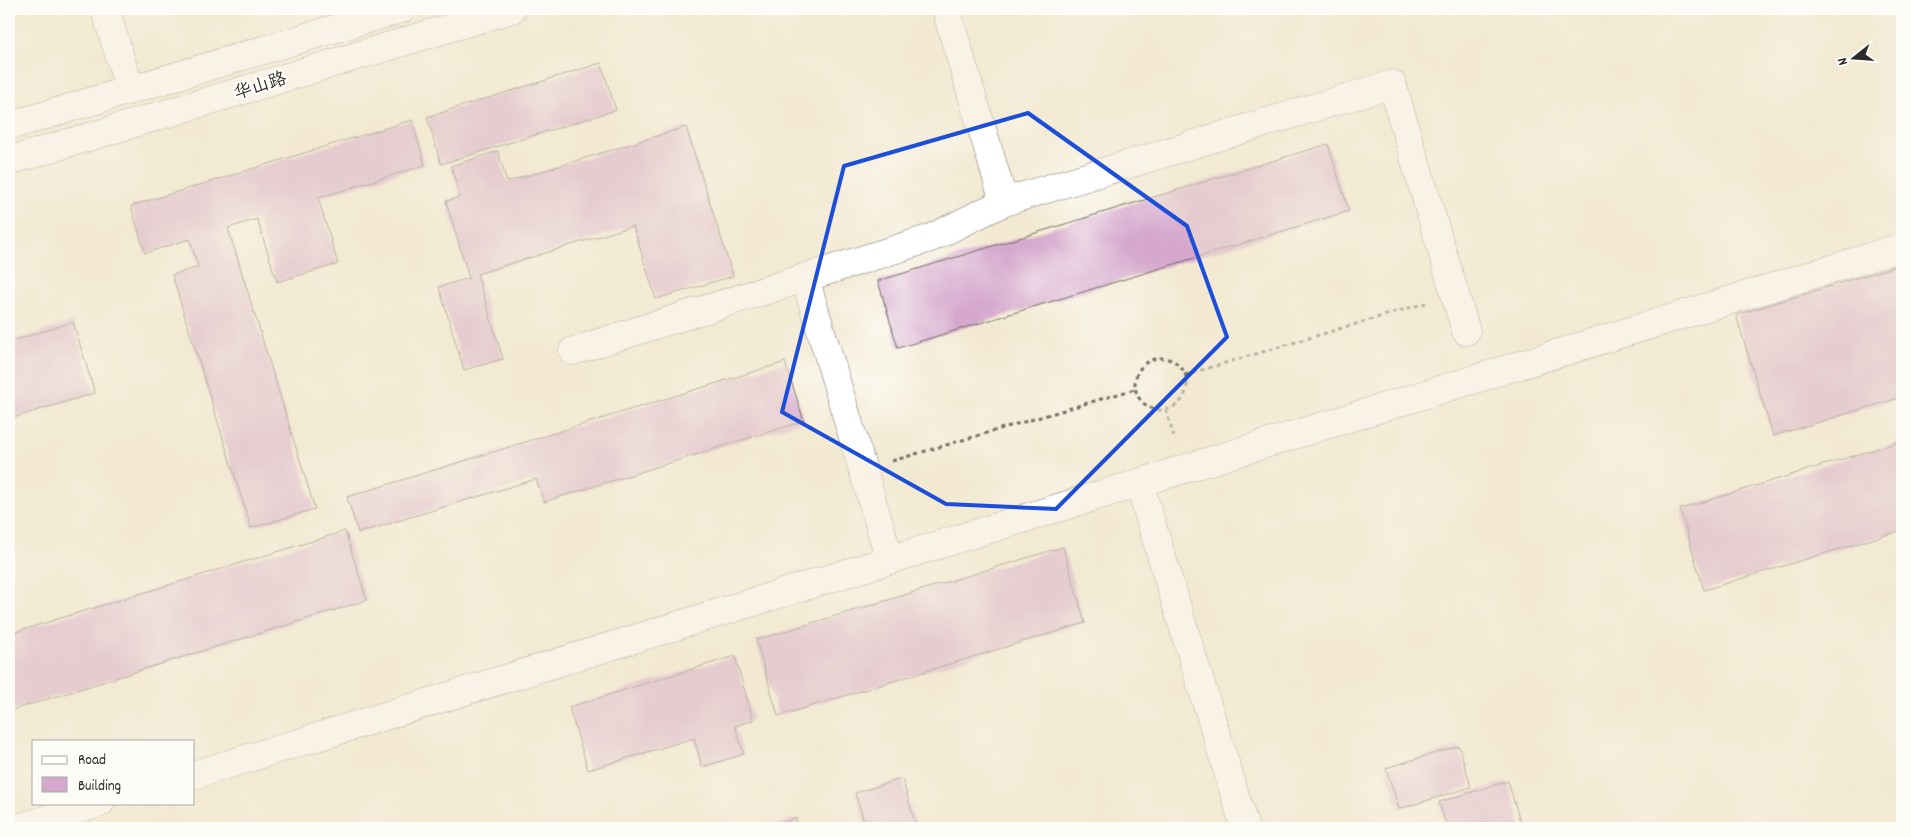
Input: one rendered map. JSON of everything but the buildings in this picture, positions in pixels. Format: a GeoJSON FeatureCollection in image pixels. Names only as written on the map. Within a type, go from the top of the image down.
{"type":"FeatureCollection","features":[{"type":"Feature","properties":{"kind":"street"},"geometry":{"type":"LineString","coordinates":[[105,9],[130,90]]}},
{"type":"Feature","properties":{"kind":"street","name":"华山路"},"geometry":{"type":"LineString","coordinates":[[9,126],[401,9]]}},
{"type":"Feature","properties":{"kind":"street","name":"华山路"},"geometry":{"type":"LineString","coordinates":[[9,161],[512,9]]}},
{"type":"Feature","properties":{"kind":"street"},"geometry":{"type":"LineString","coordinates":[[946,9],[1004,202]]}},
{"type":"Feature","properties":{"kind":"street"},"geometry":{"type":"LineString","coordinates":[[574,351],[931,238],[1004,202],[1392,84],[1466,331]]}},
{"type":"Feature","properties":{"kind":"street"},"geometry":{"type":"LineString","coordinates":[[195,775],[1902,247]]}},
{"type":"Feature","properties":{"kind":"street"},"geometry":{"type":"LineString","coordinates":[[806,278],[890,560]]}},
{"type":"Feature","properties":{"kind":"street"},"geometry":{"type":"LineString","coordinates":[[1139,483],[1245,828]]}},
{"type":"Feature","properties":{"kind":"street"},"geometry":{"type":"LineString","coordinates":[[18,828],[97,804]]}},
{"type":"Feature","properties":{"kind":"path"},"geometry":{"type":"LineString","coordinates":[[1185,375],[1455,294]]}},
{"type":"Feature","properties":{"kind":"path"},"geometry":{"type":"LineString","coordinates":[[1158,357],[1172,360],[1182,368],[1188,380],[1186,394],[1178,405],[1166,410],[1154,410],[1144,405],[1137,396],[1135,389],[1136,375],[1141,366],[1148,360],[1158,357]]}},
{"type":"Feature","properties":{"kind":"path"},"geometry":{"type":"LineString","coordinates":[[863,469],[1135,389]]}},
{"type":"Feature","properties":{"kind":"highlighted area"},"geometry":{"type":"Polygon","coordinates":[[[1028,113],[1187,226],[1227,337],[1056,509],[946,504],[782,412],[844,166],[1028,113]]]}}]}
